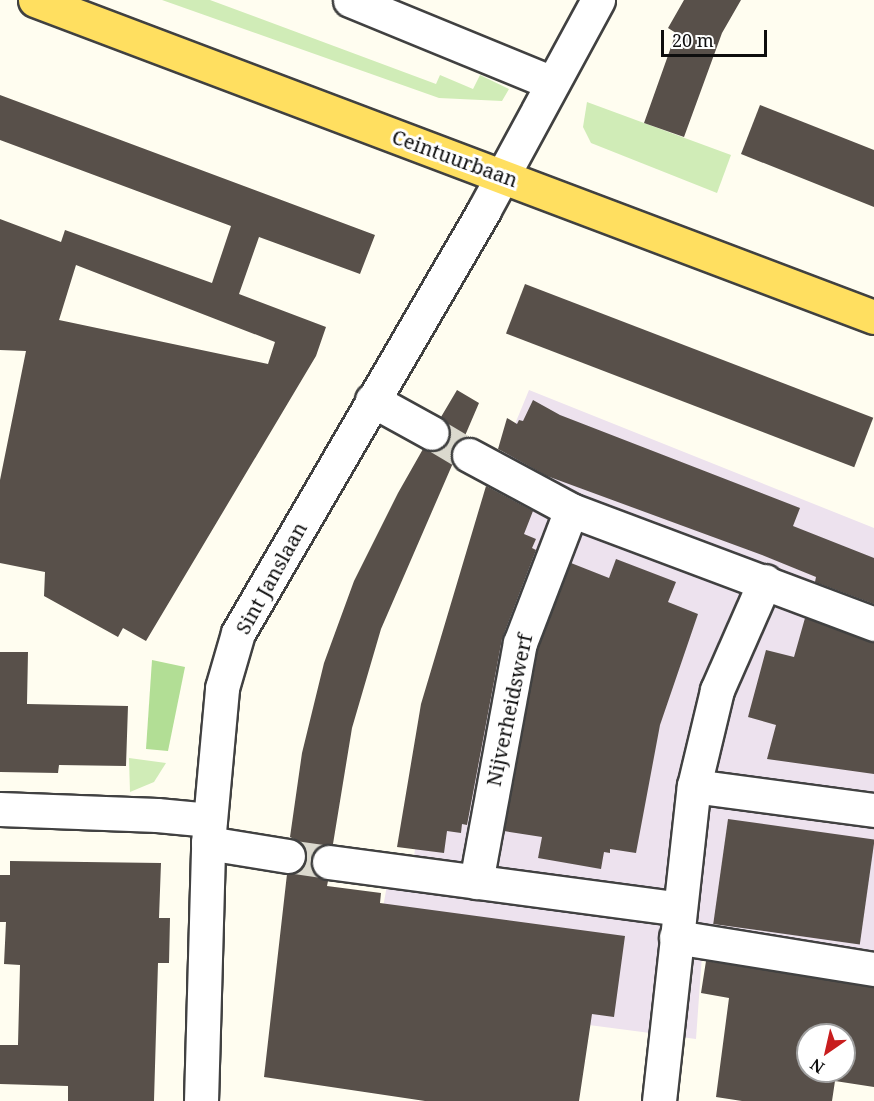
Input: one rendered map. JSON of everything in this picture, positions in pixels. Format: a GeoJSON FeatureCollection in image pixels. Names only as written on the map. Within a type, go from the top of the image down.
{"type":"FeatureCollection","features":[{"type":"Feature","properties":{"kind":"main road","name":"Ceintuurbaan"},"geometry":{"type":"LineString","coordinates":[[35,0],[874,317]]}},
{"type":"Feature","properties":{"kind":"street"},"geometry":{"type":"LineString","coordinates":[[350,0],[552,83]]}},
{"type":"Feature","properties":{"kind":"street","name":"Sint Janslaan"},"geometry":{"type":"LineString","coordinates":[[201,1101],[209,832],[222,688],[238,633],[501,175],[598,0]]}},
{"type":"Feature","properties":{"kind":"street"},"geometry":{"type":"LineString","coordinates":[[372,400],[432,433]]}},
{"type":"Feature","properties":{"kind":"street"},"geometry":{"type":"LineString","coordinates":[[470,455],[571,510],[765,581],[874,624]]}},
{"type":"Feature","properties":{"kind":"street","name":"Nijverheidswerf"},"geometry":{"type":"LineString","coordinates":[[476,882],[520,643],[571,510]]}},
{"type":"Feature","properties":{"kind":"street"},"geometry":{"type":"LineString","coordinates":[[659,1101],[693,786],[717,690],[765,581]]}},
{"type":"Feature","properties":{"kind":"street"},"geometry":{"type":"LineString","coordinates":[[693,786],[874,810]]}},
{"type":"Feature","properties":{"kind":"street"},"geometry":{"type":"LineString","coordinates":[[0,809],[157,814],[288,856]]}},
{"type":"Feature","properties":{"kind":"street"},"geometry":{"type":"LineString","coordinates":[[330,862],[476,882],[677,923],[874,969]]}},
{"type":"Feature","properties":{"kind":"shaded area"},"geometry":{"type":"Polygon","coordinates":[[[529,390],[874,528],[874,1050],[857,1047],[867,978],[702,955],[696,1039],[367,996],[393,852],[414,856],[435,715],[453,647],[516,470],[501,458],[529,390]]]}},
{"type":"Feature","properties":{"kind":"green space"},"geometry":{"type":"Polygon","coordinates":[[[162,0],[210,0],[436,84],[440,75],[473,89],[480,75],[509,89],[502,101],[439,98],[162,0]]]}},
{"type":"Feature","properties":{"kind":"green space"},"geometry":{"type":"Polygon","coordinates":[[[587,102],[731,155],[717,193],[591,143],[583,127],[587,102]]]}},
{"type":"Feature","properties":{"kind":"green space"},"geometry":{"type":"Polygon","coordinates":[[[152,660],[185,667],[168,751],[146,749],[152,660]]]}},
{"type":"Feature","properties":{"kind":"green space"},"geometry":{"type":"Polygon","coordinates":[[[129,758],[166,763],[154,782],[130,792],[129,758]]]}},
{"type":"Feature","properties":{"kind":"building"},"geometry":{"type":"Polygon","coordinates":[[[684,0],[741,0],[722,33],[684,137],[644,123],[676,33],[668,28],[684,0]]]}},
{"type":"Feature","properties":{"kind":"building"},"geometry":{"type":"Polygon","coordinates":[[[0,95],[375,235],[360,274],[259,237],[239,294],[326,327],[316,356],[146,641],[123,628],[118,637],[44,596],[45,572],[0,563],[0,480],[26,351],[0,350],[0,219],[61,242],[65,230],[212,283],[231,226],[0,140],[0,95]],[[76,265],[59,320],[268,364],[275,342],[76,265]]]}},
{"type":"Feature","properties":{"kind":"building"},"geometry":{"type":"Polygon","coordinates":[[[760,105],[874,150],[874,207],[741,154],[760,105]]]}},
{"type":"Feature","properties":{"kind":"building"},"geometry":{"type":"Polygon","coordinates":[[[525,284],[873,418],[854,467],[506,333],[525,284]]]}},
{"type":"Feature","properties":{"kind":"building"},"geometry":{"type":"Polygon","coordinates":[[[457,390],[479,403],[464,438],[452,447],[453,463],[381,629],[352,728],[333,844],[315,850],[312,869],[318,877],[328,881],[327,886],[381,893],[380,903],[625,936],[614,1017],[592,1014],[579,1101],[425,1101],[264,1077],[287,874],[302,868],[307,858],[300,842],[290,837],[302,753],[324,663],[354,581],[398,493],[423,449],[441,449],[449,441],[448,424],[441,417],[457,390]]]}},
{"type":"Feature","properties":{"kind":"building"},"geometry":{"type":"Polygon","coordinates":[[[533,400],[560,415],[800,508],[793,526],[874,558],[874,604],[815,582],[816,577],[762,555],[547,476],[498,449],[507,418],[517,424],[519,420],[523,421],[533,400]]]}},
{"type":"Feature","properties":{"kind":"building"},"geometry":{"type":"Polygon","coordinates":[[[486,486],[533,511],[524,534],[536,539],[532,548],[536,550],[502,639],[467,825],[462,824],[461,833],[447,831],[444,853],[397,847],[421,704],[486,486]]]}},
{"type":"Feature","properties":{"kind":"building"},"geometry":{"type":"Polygon","coordinates":[[[616,559],[676,582],[668,602],[698,614],[660,725],[636,853],[610,849],[610,853],[604,852],[601,869],[538,858],[542,837],[504,831],[538,648],[571,563],[609,578],[616,559]]]}},
{"type":"Feature","properties":{"kind":"building"},"geometry":{"type":"Polygon","coordinates":[[[805,618],[874,642],[874,774],[767,759],[776,725],[748,717],[766,650],[794,657],[805,618]]]}},
{"type":"Feature","properties":{"kind":"building"},"geometry":{"type":"Polygon","coordinates":[[[0,652],[28,652],[27,704],[128,706],[126,766],[59,765],[58,773],[0,772],[0,652]]]}},
{"type":"Feature","properties":{"kind":"building"},"geometry":{"type":"Polygon","coordinates":[[[728,819],[874,840],[860,945],[713,924],[728,819]]]}},
{"type":"Feature","properties":{"kind":"building"},"geometry":{"type":"Polygon","coordinates":[[[10,861],[161,863],[159,918],[170,918],[169,963],[158,963],[154,1101],[68,1101],[68,1086],[0,1084],[0,1045],[18,1045],[20,965],[4,964],[6,922],[0,922],[0,875],[10,875],[10,861]]]}},
{"type":"Feature","properties":{"kind":"building"},"geometry":{"type":"Polygon","coordinates":[[[706,961],[874,987],[874,1087],[848,1083],[856,1083],[856,1023],[796,1023],[796,1083],[835,1083],[832,1101],[742,1101],[716,1097],[729,998],[701,993],[706,961]]]}},
{"type":"Feature","properties":{"kind":"tunnel"},"geometry":{"type":"LineString","coordinates":[[432,433],[469,455]]}},
{"type":"Feature","properties":{"kind":"tunnel"},"geometry":{"type":"LineString","coordinates":[[288,856],[329,862]]}}]}
